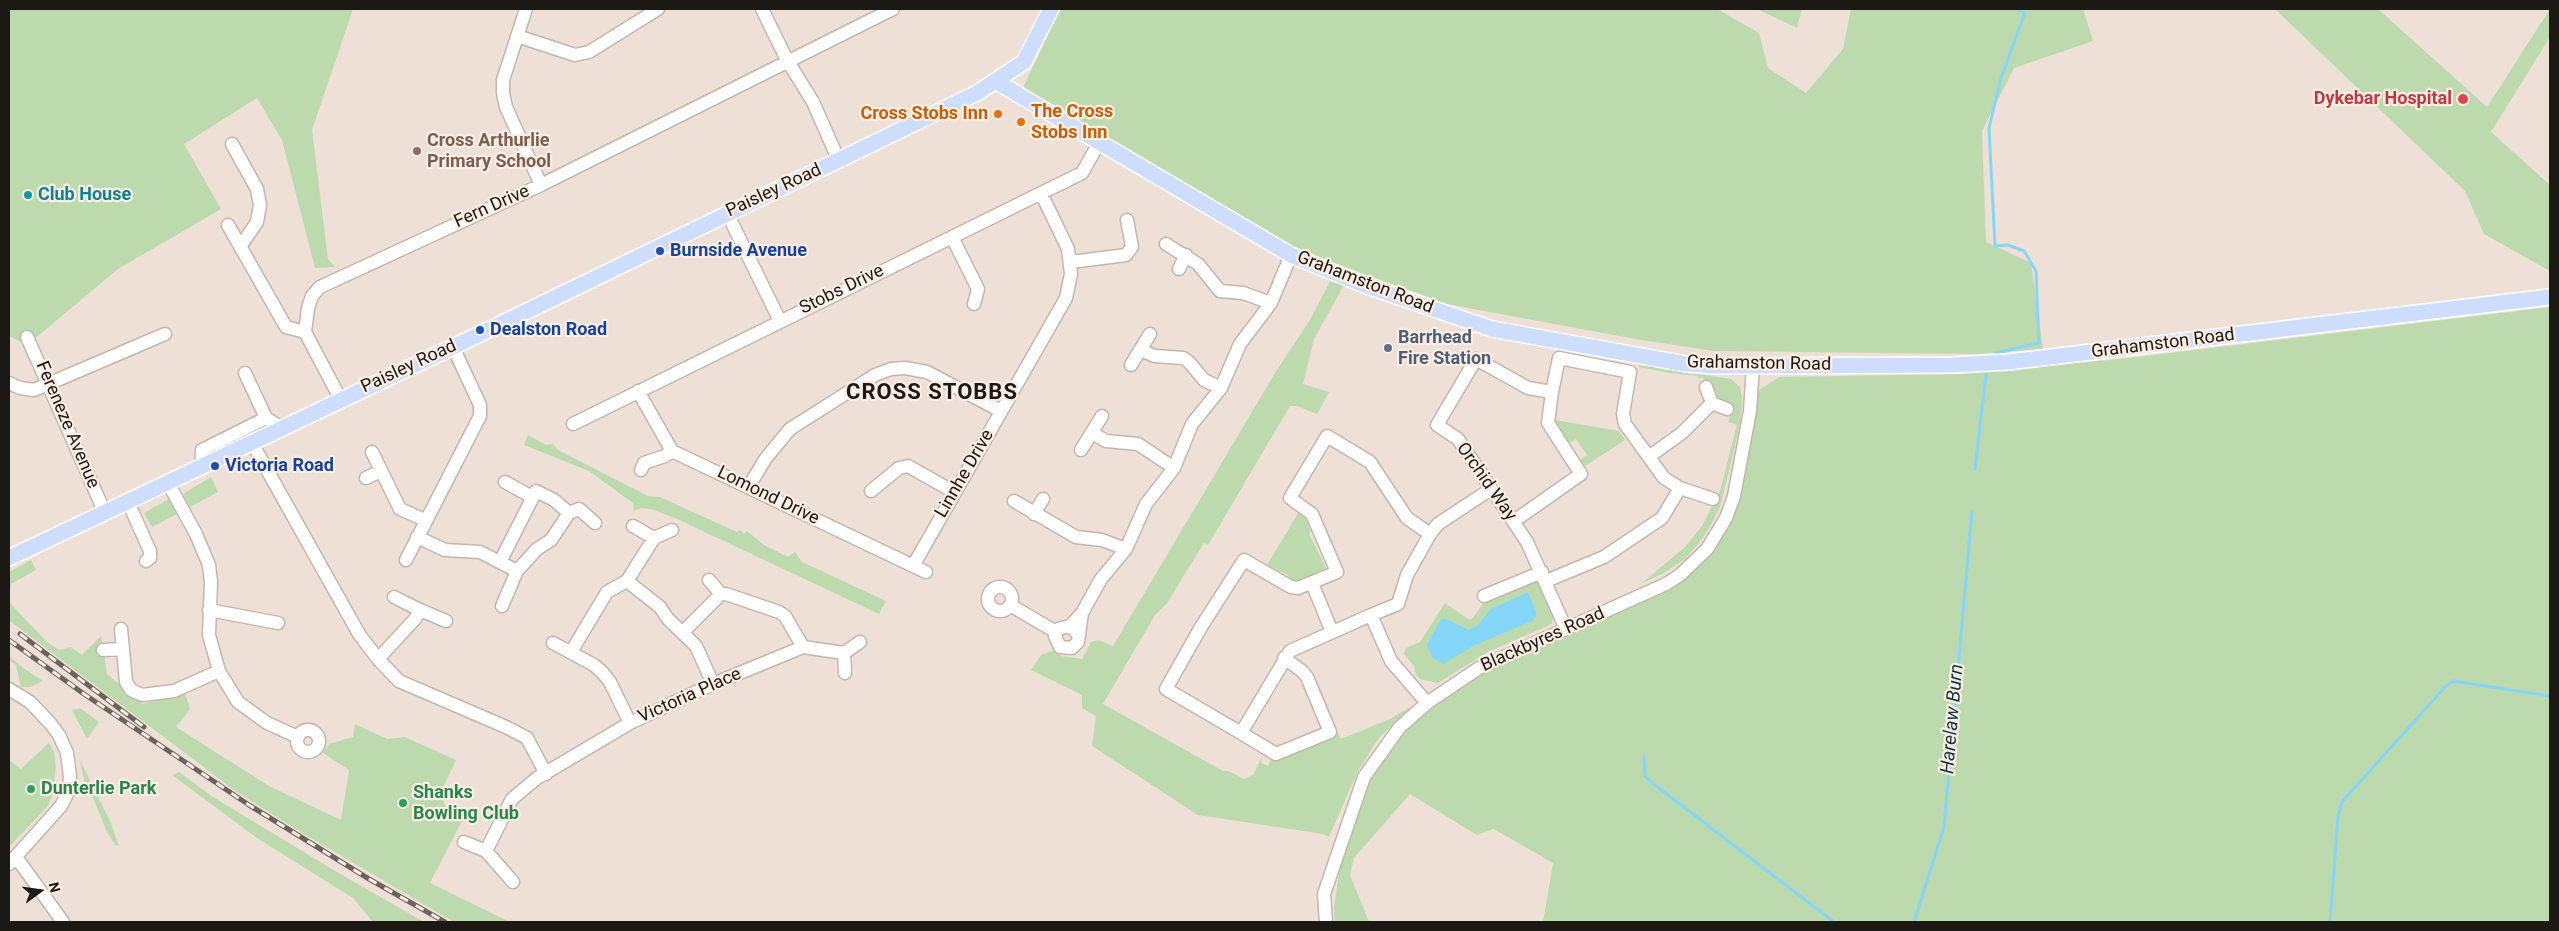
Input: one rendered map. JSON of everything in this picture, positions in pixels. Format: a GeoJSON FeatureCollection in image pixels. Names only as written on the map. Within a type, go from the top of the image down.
{"type":"FeatureCollection","features":[{"type":"Feature","properties":{"kind":"main road","name":"Paisley Road"},"geometry":{"type":"LineString","coordinates":[[9,558],[453,347],[727,213],[839,161],[997,82],[1024,62],[1051,9]]}},
{"type":"Feature","properties":{"kind":"main road","name":"Grahamston Road"},"geometry":{"type":"LineString","coordinates":[[997,82],[1291,255],[1367,286],[1458,319],[1492,329],[1686,364],[1753,366],[1953,365],[2008,362],[2550,297]]}},
{"type":"Feature","properties":{"kind":"street"},"geometry":{"type":"LineString","coordinates":[[526,9],[503,80],[503,94],[506,107],[541,185]]}},
{"type":"Feature","properties":{"kind":"street"},"geometry":{"type":"LineString","coordinates":[[517,36],[575,56],[589,52],[658,9]]}},
{"type":"Feature","properties":{"kind":"street"},"geometry":{"type":"LineString","coordinates":[[762,9],[787,60],[813,102],[839,161]]}},
{"type":"Feature","properties":{"kind":"street","name":"Fern Drive"},"geometry":{"type":"LineString","coordinates":[[305,332],[308,308],[312,296],[320,287],[541,185],[787,60],[893,9]]}},
{"type":"Feature","properties":{"kind":"street","name":"Stobs Drive"},"geometry":{"type":"LineString","coordinates":[[573,424],[1082,173],[1099,143]]}},
{"type":"Feature","properties":{"kind":"street"},"geometry":{"type":"LineString","coordinates":[[232,144],[257,189],[260,205],[257,222],[240,247]]}},
{"type":"Feature","properties":{"kind":"street","name":"Linnhe Drive"},"geometry":{"type":"LineString","coordinates":[[913,566],[1066,298],[1071,280],[1071,262],[1068,249],[1041,193]]}},
{"type":"Feature","properties":{"kind":"street"},"geometry":{"type":"LineString","coordinates":[[727,213],[780,321]]}},
{"type":"Feature","properties":{"kind":"street"},"geometry":{"type":"LineString","coordinates":[[1071,262],[1126,255],[1132,247],[1127,220]]}},
{"type":"Feature","properties":{"kind":"street"},"geometry":{"type":"LineString","coordinates":[[228,225],[286,327],[305,332],[341,400]]}},
{"type":"Feature","properties":{"kind":"street"},"geometry":{"type":"LineString","coordinates":[[952,237],[978,289],[974,304]]}},
{"type":"Feature","properties":{"kind":"street"},"geometry":{"type":"LineString","coordinates":[[1166,244],[1186,255],[1203,268],[1220,291],[1243,293],[1270,303]]}},
{"type":"Feature","properties":{"kind":"street"},"geometry":{"type":"LineString","coordinates":[[1178,269],[1186,255]]}},
{"type":"Feature","properties":{"kind":"street"},"geometry":{"type":"LineString","coordinates":[[1078,638],[1062,626],[1056,632],[1055,640],[1060,647],[1068,649],[1078,638],[1082,613],[1101,579],[1126,549],[1146,504],[1174,468],[1192,424],[1222,388],[1240,344],[1270,303],[1291,255]]}},
{"type":"Feature","properties":{"kind":"street"},"geometry":{"type":"LineString","coordinates":[[9,383],[27,390],[34,390],[165,334]]}},
{"type":"Feature","properties":{"kind":"street"},"geometry":{"type":"LineString","coordinates":[[1131,365],[1150,334]]}},
{"type":"Feature","properties":{"kind":"street","name":"Fereneze Avenue"},"geometry":{"type":"LineString","coordinates":[[27,337],[105,513]]}},
{"type":"Feature","properties":{"kind":"street"},"geometry":{"type":"LineString","coordinates":[[406,560],[480,416],[480,405],[453,347]]}},
{"type":"Feature","properties":{"kind":"street"},"geometry":{"type":"LineString","coordinates":[[1140,350],[1155,356],[1183,358],[1190,362],[1204,380],[1222,388]]}},
{"type":"Feature","properties":{"kind":"street"},"geometry":{"type":"LineString","coordinates":[[1514,521],[1581,474],[1548,424],[1552,392],[1560,358],[1630,372],[1623,414],[1625,424],[1650,456],[1664,478],[1680,488],[1713,499]]}},
{"type":"Feature","properties":{"kind":"street","name":"Orchid Way"},"geometry":{"type":"LineString","coordinates":[[1552,392],[1528,388],[1476,359],[1437,425],[1458,439],[1514,521],[1544,576],[1566,629]]}},
{"type":"Feature","properties":{"kind":"street","name":"Blackbyres Road"},"geometry":{"type":"LineString","coordinates":[[1326,922],[1324,894],[1364,777],[1400,728],[1427,703],[1479,668],[1666,584],[1697,560],[1715,539],[1726,518],[1734,496],[1750,411],[1753,366]]}},
{"type":"Feature","properties":{"kind":"street"},"geometry":{"type":"LineString","coordinates":[[749,486],[766,458],[790,429],[875,375],[891,369],[905,368],[927,372],[1001,411]]}},
{"type":"Feature","properties":{"kind":"street"},"geometry":{"type":"LineString","coordinates":[[245,373],[266,418],[282,428]]}},
{"type":"Feature","properties":{"kind":"street"},"geometry":{"type":"LineString","coordinates":[[1706,387],[1712,403],[1727,409]]}},
{"type":"Feature","properties":{"kind":"street"},"geometry":{"type":"LineString","coordinates":[[638,391],[672,450],[665,456],[644,463],[641,470]]}},
{"type":"Feature","properties":{"kind":"street"},"geometry":{"type":"LineString","coordinates":[[1650,456],[1682,433],[1712,403]]}},
{"type":"Feature","properties":{"kind":"street"},"geometry":{"type":"LineString","coordinates":[[1081,450],[1102,416]]}},
{"type":"Feature","properties":{"kind":"street"},"geometry":{"type":"LineString","coordinates":[[201,467],[202,450],[266,418]]}},
{"type":"Feature","properties":{"kind":"street"},"geometry":{"type":"LineString","coordinates":[[1092,433],[1106,441],[1138,444],[1174,468]]}},
{"type":"Feature","properties":{"kind":"street"},"geometry":{"type":"LineString","coordinates":[[1284,658],[1307,677],[1330,732],[1276,754],[1166,689],[1244,560],[1291,587],[1298,588],[1337,572],[1312,514],[1290,498],[1327,436],[1370,462],[1407,518],[1430,534]]}},
{"type":"Feature","properties":{"kind":"street"},"geometry":{"type":"LineString","coordinates":[[252,443],[359,634],[378,659],[399,681],[506,727],[527,738],[546,774]]}},
{"type":"Feature","properties":{"kind":"street","name":"Lomond Drive"},"geometry":{"type":"LineString","coordinates":[[672,450],[926,572]]}},
{"type":"Feature","properties":{"kind":"street"},"geometry":{"type":"LineString","coordinates":[[372,452],[400,509],[425,520]]}},
{"type":"Feature","properties":{"kind":"street"},"geometry":{"type":"LineString","coordinates":[[871,492],[899,468],[908,466],[954,492]]}},
{"type":"Feature","properties":{"kind":"street"},"geometry":{"type":"LineString","coordinates":[[366,478],[381,470]]}},
{"type":"Feature","properties":{"kind":"street"},"geometry":{"type":"LineString","coordinates":[[505,482],[532,497]]}},
{"type":"Feature","properties":{"kind":"street"},"geometry":{"type":"LineString","coordinates":[[168,483],[196,534],[209,566],[211,582],[209,635],[219,672],[238,702],[267,723],[298,737]]}},
{"type":"Feature","properties":{"kind":"street"},"geometry":{"type":"LineString","coordinates":[[1484,596],[1604,557],[1662,518],[1680,488]]}},
{"type":"Feature","properties":{"kind":"street"},"geometry":{"type":"LineString","coordinates":[[1241,733],[1284,658],[1292,650],[1398,604],[1407,575],[1430,534],[1438,524],[1491,489]]}},
{"type":"Feature","properties":{"kind":"street"},"geometry":{"type":"LineString","coordinates":[[500,562],[536,491],[554,500],[569,513]]}},
{"type":"Feature","properties":{"kind":"street"},"geometry":{"type":"LineString","coordinates":[[1034,514],[1043,499]]}},
{"type":"Feature","properties":{"kind":"street"},"geometry":{"type":"LineString","coordinates":[[128,502],[150,551],[150,558],[146,561]]}},
{"type":"Feature","properties":{"kind":"street"},"geometry":{"type":"LineString","coordinates":[[1014,502],[1076,537],[1102,540],[1126,549]]}},
{"type":"Feature","properties":{"kind":"street"},"geometry":{"type":"LineString","coordinates":[[502,606],[517,571],[537,549],[551,540],[569,513],[579,509],[595,523]]}},
{"type":"Feature","properties":{"kind":"street"},"geometry":{"type":"LineString","coordinates":[[633,526],[654,538]]}},
{"type":"Feature","properties":{"kind":"street"},"geometry":{"type":"LineString","coordinates":[[571,652],[608,592],[628,580],[654,538],[672,530]]}},
{"type":"Feature","properties":{"kind":"street"},"geometry":{"type":"LineString","coordinates":[[417,537],[445,550],[480,552],[517,571]]}},
{"type":"Feature","properties":{"kind":"street"},"geometry":{"type":"LineString","coordinates":[[628,580],[660,607],[668,619],[696,646],[713,684]]}},
{"type":"Feature","properties":{"kind":"street"},"geometry":{"type":"LineString","coordinates":[[709,580],[721,594],[778,612],[785,616],[803,647],[844,653],[860,642]]}},
{"type":"Feature","properties":{"kind":"street"},"geometry":{"type":"LineString","coordinates":[[1312,583],[1332,632]]}},
{"type":"Feature","properties":{"kind":"street"},"geometry":{"type":"LineString","coordinates":[[683,632],[721,594]]}},
{"type":"Feature","properties":{"kind":"street"},"geometry":{"type":"LineString","coordinates":[[394,597],[446,621]]}},
{"type":"Feature","properties":{"kind":"street"},"geometry":{"type":"LineString","coordinates":[[1010,604],[1056,632]]}},
{"type":"Feature","properties":{"kind":"street"},"geometry":{"type":"LineString","coordinates":[[209,610],[278,622]]}},
{"type":"Feature","properties":{"kind":"street"},"geometry":{"type":"LineString","coordinates":[[378,659],[415,619],[420,610]]}},
{"type":"Feature","properties":{"kind":"street"},"geometry":{"type":"LineString","coordinates":[[1371,616],[1391,661],[1427,703]]}},
{"type":"Feature","properties":{"kind":"street"},"geometry":{"type":"LineString","coordinates":[[121,629],[126,682],[131,690],[142,695],[174,691],[219,672]]}},
{"type":"Feature","properties":{"kind":"street"},"geometry":{"type":"LineString","coordinates":[[553,643],[594,664],[602,672],[610,682],[630,723]]}},
{"type":"Feature","properties":{"kind":"street","name":"Victoria Place"},"geometry":{"type":"LineString","coordinates":[[486,851],[512,799],[527,784],[630,723],[713,684],[803,647]]}},
{"type":"Feature","properties":{"kind":"street"},"geometry":{"type":"LineString","coordinates":[[103,650],[122,649]]}},
{"type":"Feature","properties":{"kind":"street"},"geometry":{"type":"LineString","coordinates":[[844,653],[844,673]]}},
{"type":"Feature","properties":{"kind":"street"},"geometry":{"type":"LineString","coordinates":[[9,689],[30,702],[43,714],[59,735],[68,758],[69,790],[61,806],[12,860],[63,922]]}},
{"type":"Feature","properties":{"kind":"street"},"geometry":{"type":"LineString","coordinates":[[464,842],[486,851],[513,882]]}},
{"type":"Feature","properties":{"kind":"green space"},"geometry":{"type":"Polygon","coordinates":[[[9,9],[353,9],[312,130],[328,259],[335,267],[315,268],[282,140],[257,98],[184,144],[221,209],[118,269],[27,345],[9,336],[9,9]]]}},
{"type":"Feature","properties":{"kind":"green space"},"geometry":{"type":"Polygon","coordinates":[[[1060,9],[1717,9],[1759,33],[1768,68],[1806,93],[1843,49],[1851,9],[2083,9],[2093,41],[2014,68],[1982,131],[1986,242],[2031,263],[2043,349],[1976,354],[1714,351],[1635,339],[1447,304],[1293,248],[1023,88],[1060,9]]]}},
{"type":"Feature","properties":{"kind":"green space"},"geometry":{"type":"Polygon","coordinates":[[[1757,9],[1802,9],[1797,28],[1757,9]]]}},
{"type":"Feature","properties":{"kind":"green space","name":"Dykebar Hospital"},"geometry":{"type":"Polygon","coordinates":[[[2275,9],[2378,9],[2487,107],[2550,9],[2550,37],[2491,132],[2550,185],[2550,271],[2484,234],[2465,191],[2275,9]]]}},
{"type":"Feature","properties":{"kind":"green space"},"geometry":{"type":"Polygon","coordinates":[[[1330,281],[1344,285],[1314,339],[1303,384],[1329,392],[1317,414],[1297,406],[1290,406],[1208,545],[1204,543],[1167,603],[1155,615],[1103,704],[1223,771],[1228,771],[1244,779],[1253,775],[1263,755],[1261,763],[1268,766],[1272,757],[1336,729],[1341,739],[1390,719],[1412,706],[1378,739],[1358,771],[1329,837],[1323,834],[1198,815],[1092,746],[1096,716],[1082,708],[1082,695],[1031,670],[1041,655],[1054,650],[1061,656],[1082,659],[1091,642],[1098,640],[1113,646],[1275,373],[1311,318],[1330,281]]]}},
{"type":"Feature","properties":{"kind":"green space"},"geometry":{"type":"Polygon","coordinates":[[[2550,307],[2550,922],[1543,922],[1553,863],[1494,829],[1477,835],[1410,794],[1354,858],[1350,875],[1369,922],[1335,922],[1334,907],[1341,860],[1357,808],[1376,768],[1410,727],[1448,692],[1505,661],[1675,587],[1710,556],[1731,524],[1739,501],[1759,390],[1779,377],[1962,374],[2129,358],[2550,307]]]}},
{"type":"Feature","properties":{"kind":"green space"},"geometry":{"type":"Polygon","coordinates":[[[1639,365],[1731,379],[1740,387],[1742,397],[1741,417],[1736,442],[1720,507],[1712,523],[1700,542],[1685,559],[1664,573],[1642,583],[1685,547],[1702,526],[1720,491],[1737,425],[1728,422],[1733,405],[1718,398],[1711,381],[1705,383],[1703,377],[1699,379],[1698,376],[1669,373],[1639,367],[1639,365]]]}},
{"type":"Feature","properties":{"kind":"green space"},"geometry":{"type":"Polygon","coordinates":[[[1555,420],[1619,431],[1625,440],[1585,466],[1580,460],[1587,455],[1576,439],[1569,443],[1555,420]]]}},
{"type":"Feature","properties":{"kind":"green space"},"geometry":{"type":"Polygon","coordinates":[[[528,435],[546,445],[553,444],[558,450],[648,496],[660,497],[737,532],[740,530],[744,534],[747,531],[764,545],[788,557],[795,552],[802,562],[886,601],[879,614],[677,519],[651,509],[640,508],[634,511],[633,503],[589,471],[524,445],[528,435]]]}},
{"type":"Feature","properties":{"kind":"green space"},"geometry":{"type":"Polygon","coordinates":[[[211,477],[218,492],[190,507],[183,494],[211,477]]]}},
{"type":"Feature","properties":{"kind":"green space"},"geometry":{"type":"Polygon","coordinates":[[[169,499],[177,514],[152,527],[144,513],[169,499]]]}},
{"type":"Feature","properties":{"kind":"green space"},"geometry":{"type":"Polygon","coordinates":[[[1299,512],[1304,515],[1311,531],[1309,534],[1326,568],[1296,582],[1290,579],[1288,575],[1267,565],[1299,512]]]}},
{"type":"Feature","properties":{"kind":"green space"},"geometry":{"type":"Polygon","coordinates":[[[31,560],[36,570],[11,584],[9,599],[9,572],[31,560]]]}},
{"type":"Feature","properties":{"kind":"green space"},"geometry":{"type":"Polygon","coordinates":[[[1537,579],[1553,617],[1552,624],[1488,652],[1438,683],[1420,679],[1416,675],[1414,666],[1404,654],[1406,648],[1420,642],[1445,603],[1468,619],[1472,619],[1485,601],[1537,579]]]}},
{"type":"Feature","properties":{"kind":"green space"},"geometry":{"type":"Polygon","coordinates":[[[9,602],[47,642],[59,650],[71,647],[82,655],[101,636],[107,674],[143,704],[185,693],[190,709],[176,727],[269,786],[341,820],[349,770],[323,753],[329,744],[353,737],[355,724],[387,739],[405,737],[456,760],[441,792],[447,813],[462,821],[430,883],[510,922],[454,922],[294,828],[234,790],[9,622],[9,602]]]}},
{"type":"Feature","properties":{"kind":"green space"},"geometry":{"type":"Polygon","coordinates":[[[9,656],[43,681],[30,687],[21,687],[16,665],[9,660],[9,656]]]}},
{"type":"Feature","properties":{"kind":"green space"},"geometry":{"type":"Polygon","coordinates":[[[80,708],[99,722],[87,739],[72,710],[80,708]]]}},
{"type":"Feature","properties":{"kind":"green space","name":"Dunterlie Park"},"geometry":{"type":"Polygon","coordinates":[[[49,743],[54,752],[56,768],[52,796],[47,807],[9,847],[9,760],[21,769],[49,743]]]}},
{"type":"Feature","properties":{"kind":"green space"},"geometry":{"type":"Polygon","coordinates":[[[79,758],[110,821],[119,846],[115,845],[107,832],[91,793],[84,795],[84,779],[79,758]]]}},
{"type":"Feature","properties":{"kind":"green space"},"geometry":{"type":"Polygon","coordinates":[[[179,772],[213,797],[424,922],[373,922],[353,898],[257,838],[172,775],[179,772]]]}},
{"type":"Feature","properties":{"kind":"water"},"geometry":{"type":"Polygon","coordinates":[[[1528,592],[1536,612],[1536,616],[1532,621],[1475,645],[1443,664],[1432,657],[1427,645],[1441,619],[1446,619],[1469,630],[1478,625],[1491,609],[1528,592]]]}},
{"type":"Feature","properties":{"kind":"waterway"},"geometry":{"type":"LineString","coordinates":[[1996,353],[2039,343],[2036,271],[2024,251],[2008,245],[1995,246],[1989,128],[2001,78],[2025,13],[2017,9]]}},
{"type":"Feature","properties":{"kind":"waterway"},"geometry":{"type":"LineString","coordinates":[[1975,469],[1986,375]]}},
{"type":"Feature","properties":{"kind":"waterway","name":"Harelaw Burn"},"geometry":{"type":"LineString","coordinates":[[1914,922],[1944,827],[1972,511]]}},
{"type":"Feature","properties":{"kind":"waterway"},"geometry":{"type":"LineString","coordinates":[[2330,922],[2338,816],[2342,802],[2445,687],[2453,681],[2550,696]]}},
{"type":"Feature","properties":{"kind":"waterway"},"geometry":{"type":"LineString","coordinates":[[1644,756],[1645,776],[1651,782],[1834,922]]}},
{"type":"Feature","properties":{"kind":"railway"},"geometry":{"type":"LineString","coordinates":[[20,634],[144,727]]}},
{"type":"Feature","properties":{"kind":"railway"},"geometry":{"type":"LineString","coordinates":[[9,640],[84,694],[249,805],[369,879],[445,922]]}},
{"type":"Feature","properties":{"kind":"place","name":"Dykebar Hospital"},"geometry":{"type":"Point","coordinates":[2463,99]}},
{"type":"Feature","properties":{"kind":"place","name":"Cross Stobs Inn"},"geometry":{"type":"Point","coordinates":[998,114]}},
{"type":"Feature","properties":{"kind":"place","name":"The Cross Stobs Inn"},"geometry":{"type":"Point","coordinates":[1021,122]}},
{"type":"Feature","properties":{"kind":"place","name":"Cross Arthurlie Primary School"},"geometry":{"type":"Point","coordinates":[417,151]}},
{"type":"Feature","properties":{"kind":"place","name":"Club House"},"geometry":{"type":"Point","coordinates":[28,195]}},
{"type":"Feature","properties":{"kind":"place","name":"Burnside Avenue"},"geometry":{"type":"Point","coordinates":[660,251]}},
{"type":"Feature","properties":{"kind":"place","name":"Dealston Road"},"geometry":{"type":"Point","coordinates":[480,330]}},
{"type":"Feature","properties":{"kind":"place","name":"Barrhead Fire Station"},"geometry":{"type":"Point","coordinates":[1388,348]}},
{"type":"Feature","properties":{"kind":"place","name":"Victoria Road"},"geometry":{"type":"Point","coordinates":[215,466]}},
{"type":"Feature","properties":{"kind":"place","name":"Dunterlie Park"},"geometry":{"type":"Point","coordinates":[31,789]}},
{"type":"Feature","properties":{"kind":"place","name":"Shanks Bowling Club"},"geometry":{"type":"Point","coordinates":[403,803]}},
{"type":"Feature","properties":{"kind":"district","name":"CROSS STOBBS"},"geometry":{"type":"Point","coordinates":[932,393]}}]}
